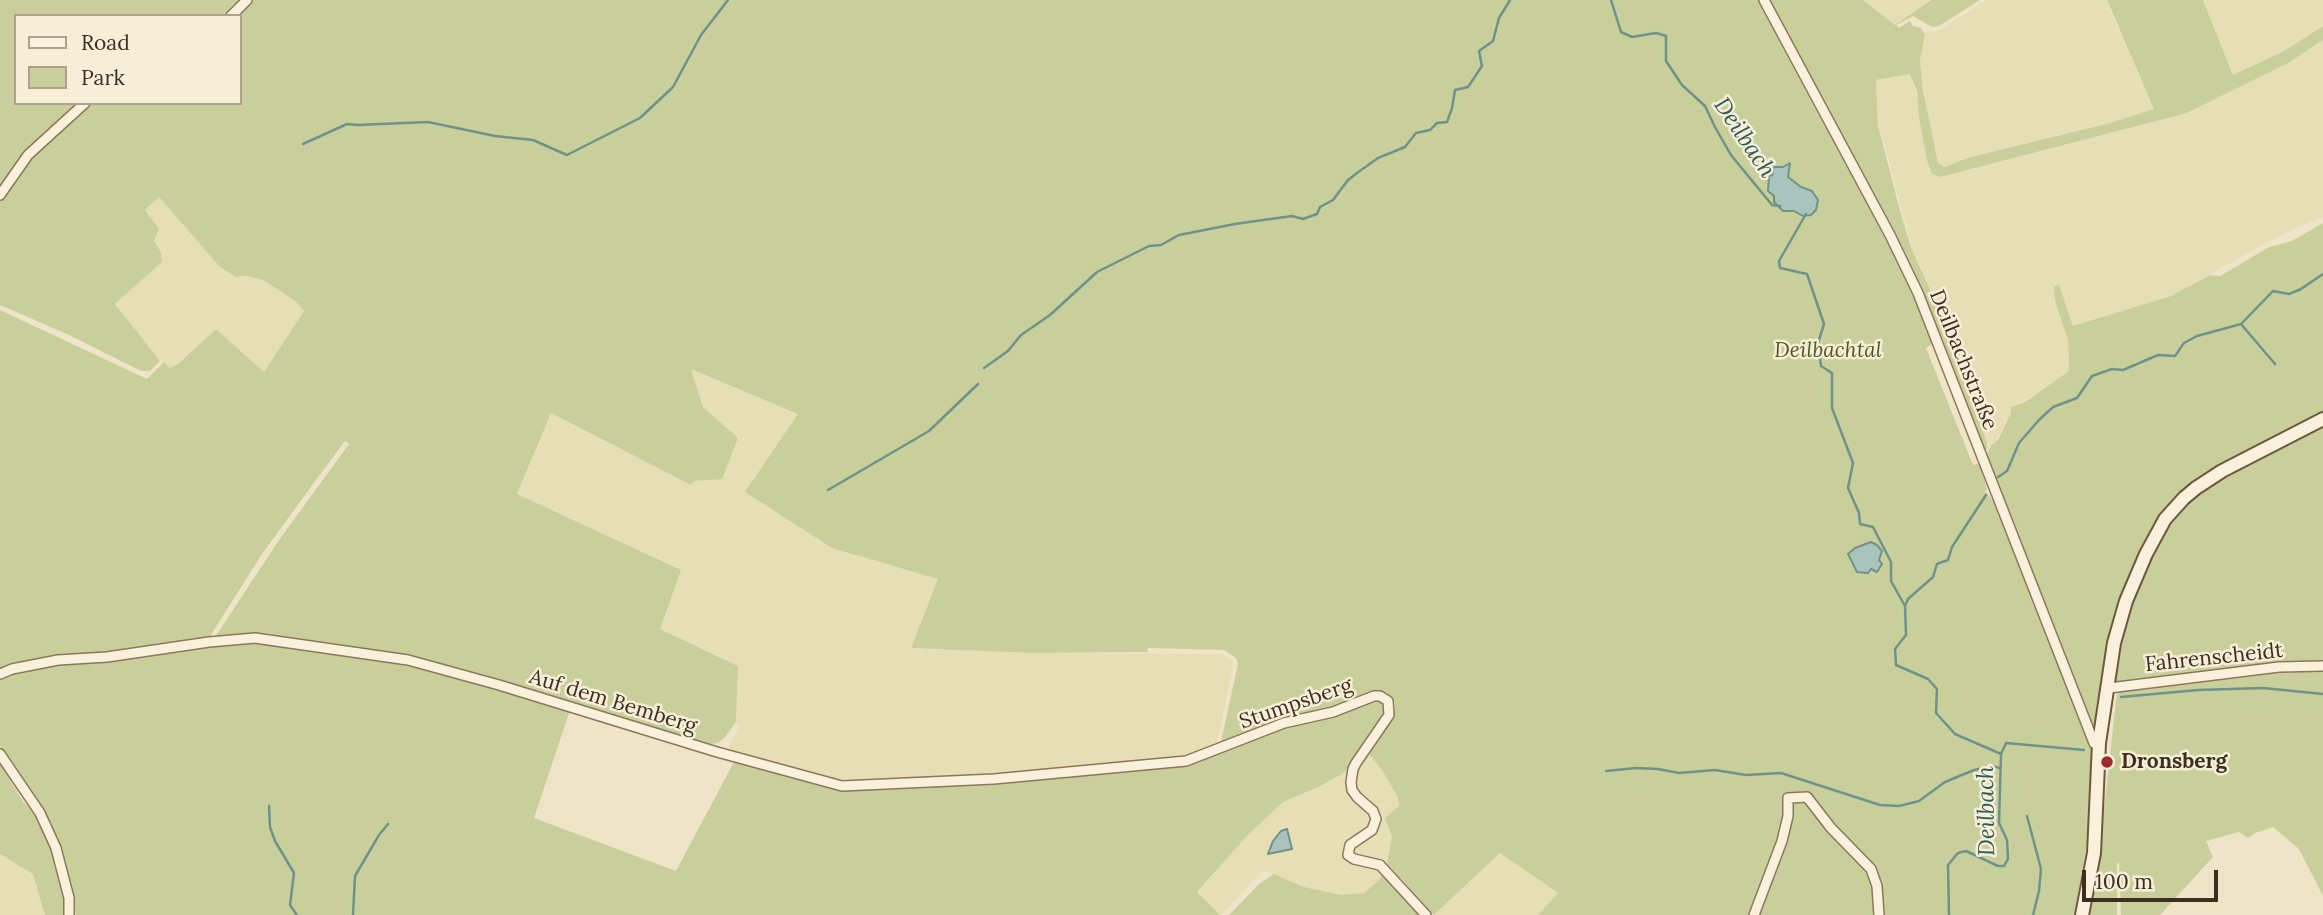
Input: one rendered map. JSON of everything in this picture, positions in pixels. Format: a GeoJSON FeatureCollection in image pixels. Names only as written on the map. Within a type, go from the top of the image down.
{"type":"FeatureCollection","features":[{"type":"Feature","properties":{"kind":"main road"},"geometry":{"type":"LineString","coordinates":[[2082,915],[2094,853],[2099,743],[2114,643],[2126,601],[2146,554],[2173,509],[2196,488],[2222,471],[2323,419]]}},
{"type":"Feature","properties":{"kind":"street"},"geometry":{"type":"LineString","coordinates":[[233,14],[247,0]]}},
{"type":"Feature","properties":{"kind":"street","name":"Deilbachstraße"},"geometry":{"type":"LineString","coordinates":[[1764,0],[1890,235],[1918,293],[2094,743],[2099,743]]}},
{"type":"Feature","properties":{"kind":"street"},"geometry":{"type":"LineString","coordinates":[[0,195],[28,155],[83,105]]}},
{"type":"Feature","properties":{"kind":"street","name":"Auf dem Bemberg"},"geometry":{"type":"LineString","coordinates":[[0,674],[58,660],[107,657],[256,638],[408,660],[717,752],[842,786],[994,779],[1135,766],[1186,761],[1217,750]]}},
{"type":"Feature","properties":{"kind":"street","name":"Fahrenscheidt"},"geometry":{"type":"LineString","coordinates":[[2109,688],[2279,667],[2323,666]]}},
{"type":"Feature","properties":{"kind":"street","name":"Stumpsberg"},"geometry":{"type":"LineString","coordinates":[[1217,750],[1284,723],[1332,712],[1374,695],[1385,697],[1389,715],[1356,763],[1351,782],[1352,790],[1373,811],[1376,819],[1372,830],[1350,845],[1348,855],[1380,865],[1426,915]]}},
{"type":"Feature","properties":{"kind":"street"},"geometry":{"type":"LineString","coordinates":[[0,754],[40,813],[56,848],[69,898],[69,915]]}},
{"type":"Feature","properties":{"kind":"street"},"geometry":{"type":"LineString","coordinates":[[1754,915],[1782,841],[1788,816],[1787,798],[1807,797],[1831,828],[1871,869],[1877,886],[1879,915]]}},
{"type":"Feature","properties":{"kind":"shaded area"},"geometry":{"type":"Polygon","coordinates":[[[1863,0],[1930,0],[1895,25],[1863,0]]]}},
{"type":"Feature","properties":{"kind":"shaded area"},"geometry":{"type":"Polygon","coordinates":[[[1986,0],[2106,0],[2154,109],[2110,123],[1967,158],[1945,167],[1938,163],[1920,60],[1925,34],[1948,25],[1986,0]]]}},
{"type":"Feature","properties":{"kind":"shaded area"},"geometry":{"type":"Polygon","coordinates":[[[2203,0],[2323,0],[2323,25],[2284,51],[2233,75],[2203,0]]]}},
{"type":"Feature","properties":{"kind":"shaded area"},"geometry":{"type":"Polygon","coordinates":[[[2323,41],[2323,216],[2273,239],[2171,296],[2073,326],[2059,285],[2054,286],[2055,301],[2068,340],[2069,371],[2039,393],[2011,407],[2011,413],[1997,440],[1991,445],[1987,442],[1937,305],[1912,247],[1879,125],[1876,80],[1910,74],[1916,91],[1927,161],[1932,174],[1940,177],[2187,113],[2290,62],[2323,41]]]}},
{"type":"Feature","properties":{"kind":"shaded area"},"geometry":{"type":"Polygon","coordinates":[[[159,197],[220,267],[235,277],[247,276],[263,280],[295,301],[304,311],[264,372],[216,329],[170,368],[153,354],[115,304],[162,262],[161,252],[154,241],[159,229],[145,210],[159,197]]]}},
{"type":"Feature","properties":{"kind":"shaded area"},"geometry":{"type":"Polygon","coordinates":[[[691,369],[799,414],[746,492],[832,548],[939,579],[911,648],[1033,653],[1222,654],[1232,660],[1233,666],[1216,748],[1192,756],[1104,766],[850,784],[730,751],[729,745],[739,727],[736,722],[738,666],[660,629],[517,495],[551,413],[691,485],[738,438],[703,407],[691,369]]]}},
{"type":"Feature","properties":{"kind":"shaded area"},"geometry":{"type":"Polygon","coordinates":[[[1369,754],[1382,770],[1398,798],[1399,806],[1387,861],[1380,879],[1364,893],[1341,895],[1304,887],[1263,870],[1221,915],[1197,893],[1249,834],[1283,802],[1342,774],[1352,764],[1362,764],[1369,754]]]}},
{"type":"Feature","properties":{"kind":"shaded area"},"geometry":{"type":"Polygon","coordinates":[[[1500,853],[1558,893],[1539,915],[1435,915],[1500,853]]]}},
{"type":"Feature","properties":{"kind":"shaded area"},"geometry":{"type":"Polygon","coordinates":[[[0,854],[34,874],[45,915],[0,915],[0,854]]]}},
{"type":"Feature","properties":{"kind":"green space","name":"Deilbachtal"},"geometry":{"type":"Polygon","coordinates":[[[0,0],[1759,0],[1915,297],[1935,343],[1926,348],[1973,465],[1980,463],[1987,490],[1985,491],[1995,503],[2091,748],[2093,763],[2088,839],[2074,915],[1538,915],[1558,893],[1500,853],[1434,915],[1387,863],[1392,837],[1385,818],[1399,806],[1398,798],[1369,754],[1394,716],[1395,703],[1386,692],[1373,693],[1332,709],[1284,721],[1220,746],[1238,664],[1236,658],[1224,650],[1148,648],[1147,652],[1033,653],[911,648],[938,579],[832,548],[745,492],[798,414],[691,369],[703,407],[738,438],[722,479],[695,481],[691,485],[551,413],[517,494],[681,570],[660,629],[738,666],[736,722],[718,743],[703,745],[415,659],[337,645],[344,655],[404,663],[473,680],[570,710],[534,818],[676,871],[735,760],[848,788],[979,782],[1185,763],[1223,751],[1285,725],[1336,712],[1370,699],[1379,698],[1385,703],[1387,712],[1384,721],[1365,746],[1356,764],[1318,787],[1283,802],[1249,834],[1197,892],[1220,915],[76,915],[67,867],[57,836],[0,746],[0,678],[54,662],[210,645],[279,540],[349,444],[345,441],[262,554],[209,638],[135,649],[50,656],[0,671],[0,310],[147,379],[164,362],[170,368],[179,363],[216,329],[264,372],[304,311],[295,301],[263,280],[247,276],[235,277],[220,267],[159,197],[145,210],[159,229],[154,241],[161,252],[162,262],[115,304],[160,361],[150,371],[141,371],[0,305],[0,0]]]}},
{"type":"Feature","properties":{"kind":"green space"},"geometry":{"type":"Polygon","coordinates":[[[1768,0],[1863,0],[1895,25],[1931,0],[1980,0],[1939,26],[1932,27],[1913,16],[1896,25],[1899,28],[1910,21],[1925,34],[1920,60],[1923,90],[1938,163],[1945,167],[1967,158],[2110,123],[2154,109],[2107,0],[2203,0],[2233,75],[2284,51],[2323,26],[2323,40],[2290,62],[2187,113],[1940,177],[1932,174],[1927,161],[1917,91],[1910,74],[1876,80],[1878,125],[1899,207],[1911,247],[1937,305],[1987,443],[1988,448],[1985,450],[1921,291],[1768,0]]]}},
{"type":"Feature","properties":{"kind":"green space"},"geometry":{"type":"Polygon","coordinates":[[[2323,223],[2323,415],[2195,484],[2142,553],[2095,729],[2092,728],[2010,520],[1987,454],[1991,445],[1998,440],[2011,413],[2011,407],[2025,402],[2069,371],[2068,340],[2055,301],[2054,286],[2059,285],[2073,326],[2171,296],[2210,275],[2220,276],[2269,247],[2292,241],[2323,223]]]}},
{"type":"Feature","properties":{"kind":"green space"},"geometry":{"type":"Polygon","coordinates":[[[2323,424],[2323,663],[2123,685],[2113,683],[2130,602],[2162,533],[2187,501],[2224,476],[2323,424]]]}},
{"type":"Feature","properties":{"kind":"green space"},"geometry":{"type":"Polygon","coordinates":[[[2323,669],[2323,896],[2299,849],[2273,827],[2248,838],[2239,832],[2206,841],[2213,857],[2160,915],[2121,915],[2119,862],[2117,915],[2087,915],[2099,854],[2117,692],[2278,670],[2323,669]]]}},
{"type":"Feature","properties":{"kind":"green space"},"geometry":{"type":"Polygon","coordinates":[[[0,763],[50,840],[72,915],[45,915],[33,874],[0,854],[0,763]]]}},
{"type":"Feature","properties":{"kind":"green space"},"geometry":{"type":"Polygon","coordinates":[[[1385,868],[1429,915],[1229,915],[1259,884],[1274,874],[1304,887],[1341,895],[1364,893],[1380,879],[1385,868]]]}},
{"type":"Feature","properties":{"kind":"water"},"geometry":{"type":"Polygon","coordinates":[[[1790,163],[1788,177],[1812,191],[1818,200],[1816,210],[1811,215],[1803,216],[1794,211],[1783,211],[1768,191],[1769,176],[1772,175],[1774,167],[1783,167],[1790,163]]]}},
{"type":"Feature","properties":{"kind":"water"},"geometry":{"type":"Polygon","coordinates":[[[1871,542],[1882,551],[1879,560],[1882,564],[1877,572],[1871,569],[1868,573],[1857,572],[1848,554],[1871,542]]]}},
{"type":"Feature","properties":{"kind":"water"},"geometry":{"type":"Polygon","coordinates":[[[1287,829],[1292,849],[1268,854],[1273,841],[1281,831],[1287,829]]]}},
{"type":"Feature","properties":{"kind":"waterway"},"geometry":{"type":"LineString","coordinates":[[303,144],[347,124],[428,122],[495,136],[533,140],[567,155],[640,118],[673,87],[701,35],[728,0]]}},
{"type":"Feature","properties":{"kind":"waterway"},"geometry":{"type":"LineString","coordinates":[[984,368],[1008,351],[1021,335],[1050,315],[1097,272],[1149,246],[1161,245],[1179,235],[1235,224],[1292,216],[1303,219],[1317,214],[1320,207],[1333,200],[1348,180],[1378,158],[1405,147],[1416,133],[1430,130],[1437,123],[1447,122],[1455,90],[1468,87],[1482,66],[1479,51],[1493,41],[1499,18],[1510,0]]}},
{"type":"Feature","properties":{"kind":"waterway","name":"Deilbach"},"geometry":{"type":"LineString","coordinates":[[1611,0],[1621,32],[1632,37],[1656,33],[1666,36],[1666,61],[1682,85],[1705,106],[1731,155],[1772,205],[1780,206]]}},
{"type":"Feature","properties":{"kind":"waterway","name":"Deilbach"},"geometry":{"type":"LineString","coordinates":[[1806,214],[1779,261],[1780,268],[1807,274],[1824,324],[1818,343],[1821,366],[1832,373],[1832,408],[1853,463],[1848,488],[1859,513],[1860,524],[1873,527],[1891,562],[1891,581],[1905,606],[1906,635],[1895,649],[1896,665],[1928,679],[1937,689],[1936,713],[1955,734],[2001,754],[1999,823],[2007,840],[2008,859],[2004,866],[1998,866],[1966,851],[1958,853],[1948,865],[1949,915]]}},
{"type":"Feature","properties":{"kind":"waterway"},"geometry":{"type":"LineString","coordinates":[[1998,477],[2007,471],[2019,443],[2039,420],[2053,407],[2077,398],[2092,376],[2112,369],[2123,370],[2158,355],[2175,356],[2184,343],[2197,336],[2241,324],[2273,291],[2289,294],[2323,274]]}},
{"type":"Feature","properties":{"kind":"waterway"},"geometry":{"type":"LineString","coordinates":[[2241,324],[2275,364]]}},
{"type":"Feature","properties":{"kind":"waterway"},"geometry":{"type":"LineString","coordinates":[[828,490],[929,431],[978,384]]}},
{"type":"Feature","properties":{"kind":"waterway"},"geometry":{"type":"LineString","coordinates":[[1905,606],[1908,599],[1933,577],[1937,564],[1948,560],[1952,547],[1986,495]]}},
{"type":"Feature","properties":{"kind":"waterway"},"geometry":{"type":"LineString","coordinates":[[2121,697],[2198,690],[2263,688],[2323,694]]}},
{"type":"Feature","properties":{"kind":"waterway"},"geometry":{"type":"LineString","coordinates":[[2001,754],[2006,743],[2084,750]]}},
{"type":"Feature","properties":{"kind":"waterway"},"geometry":{"type":"LineString","coordinates":[[1606,771],[1636,768],[1679,773],[1715,770],[1746,775],[1781,773],[1880,805],[1899,806],[1919,801],[1945,782],[1974,770],[1992,766],[2000,768]]}},
{"type":"Feature","properties":{"kind":"waterway"},"geometry":{"type":"LineString","coordinates":[[269,806],[270,827],[275,841],[294,873],[290,905],[297,915]]}},
{"type":"Feature","properties":{"kind":"waterway"},"geometry":{"type":"LineString","coordinates":[[2027,816],[2041,869],[2033,915]]}},
{"type":"Feature","properties":{"kind":"waterway"},"geometry":{"type":"LineString","coordinates":[[353,915],[355,876],[388,824]]}},
{"type":"Feature","properties":{"kind":"place","name":"Dronsberg"},"geometry":{"type":"Point","coordinates":[2107,762]}}]}
